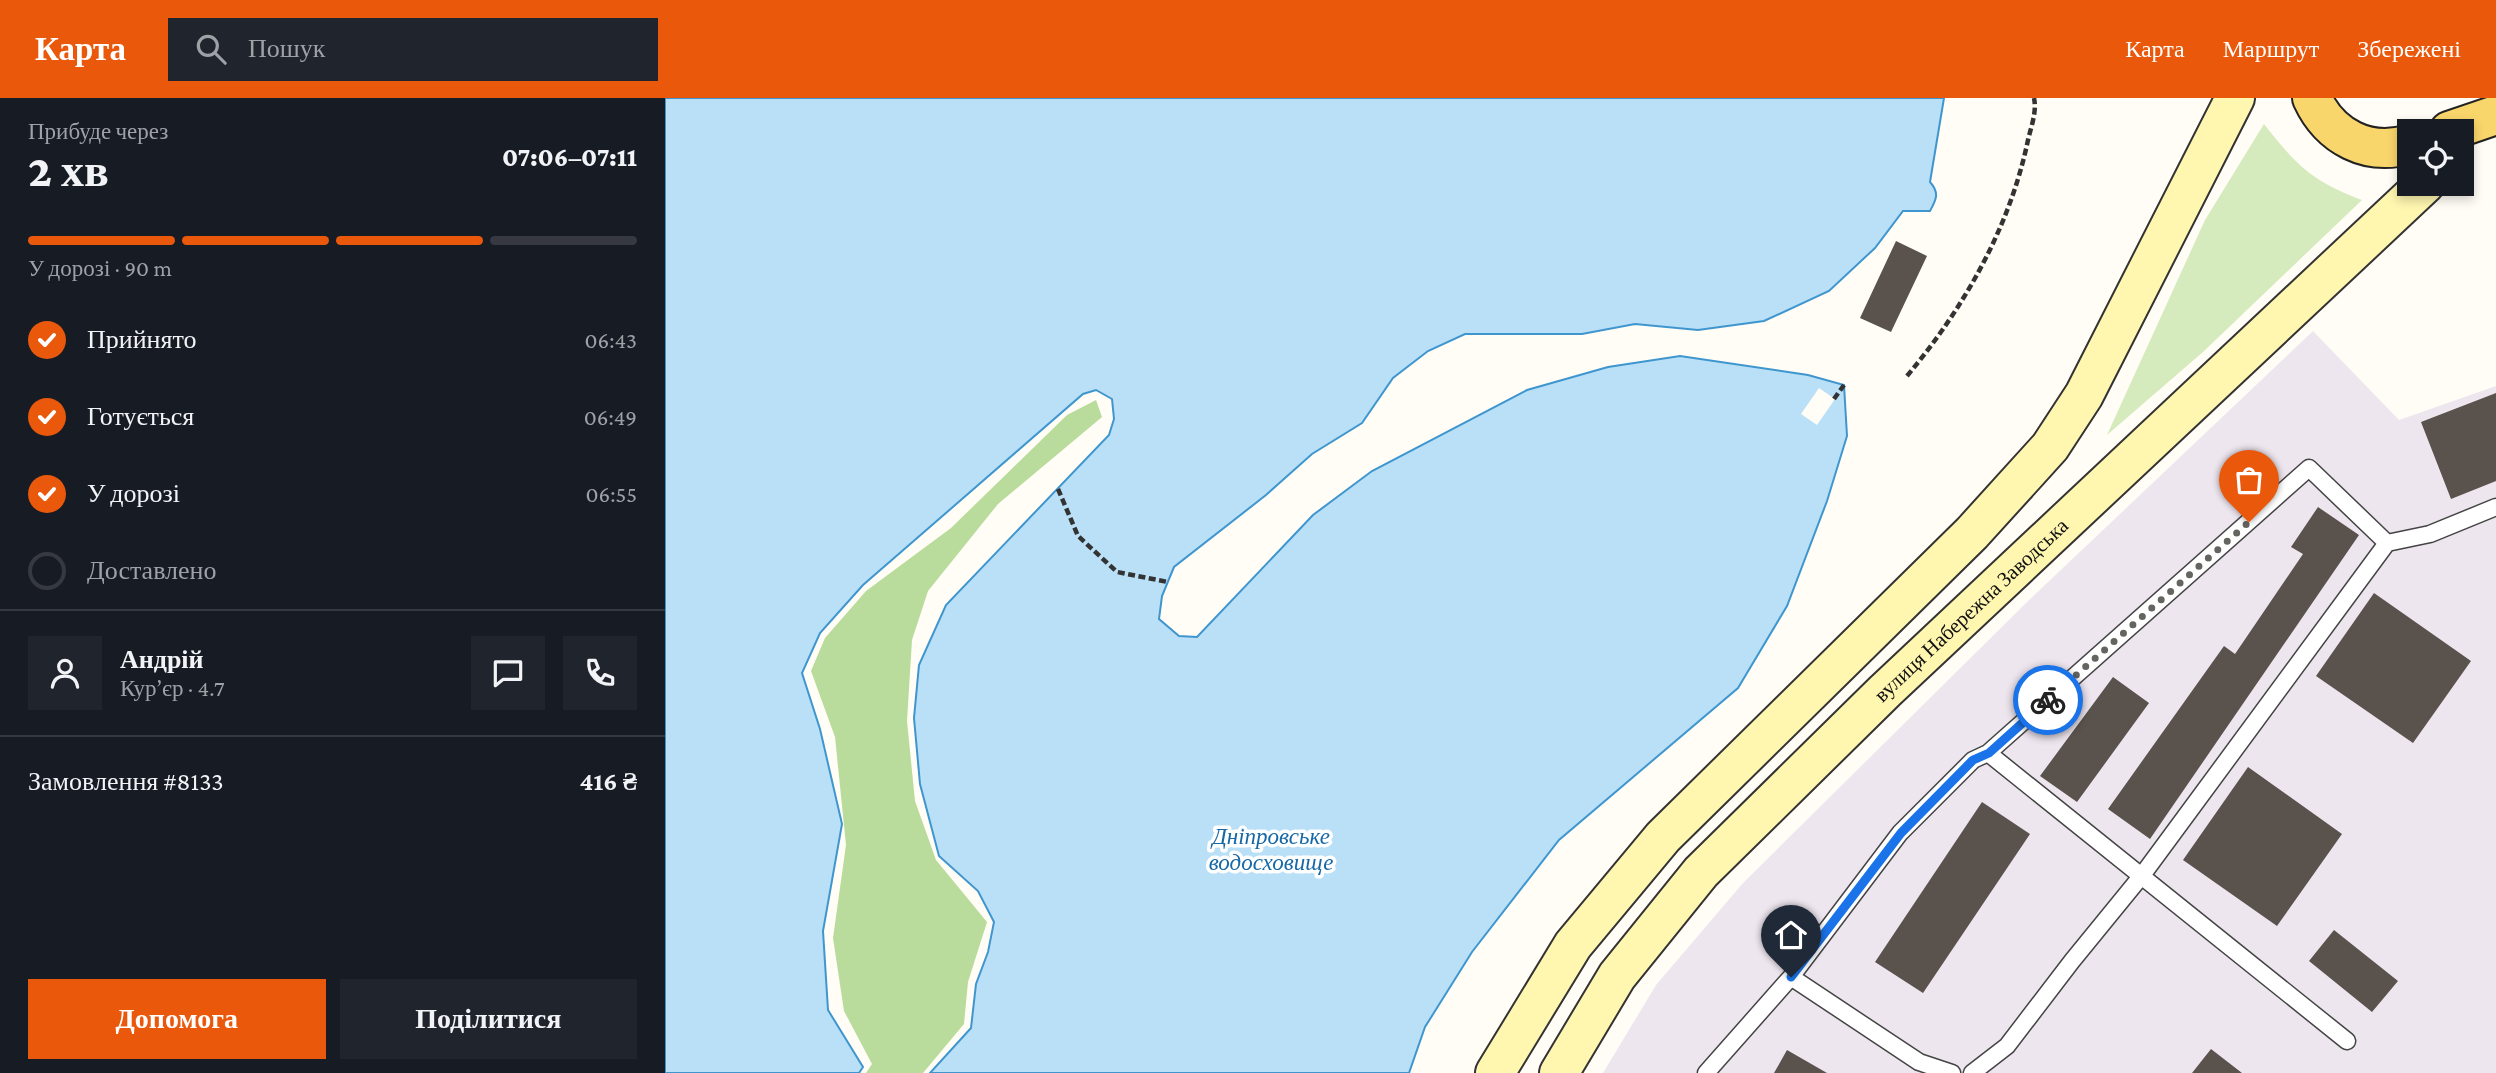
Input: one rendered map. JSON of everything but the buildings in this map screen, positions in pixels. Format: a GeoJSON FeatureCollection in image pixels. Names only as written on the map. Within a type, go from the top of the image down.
{"type":"FeatureCollection","features":[{"type":"Feature","properties":{"kind":"main road"},"geometry":{"type":"LineString","coordinates":[[1495,1073],[1573,945],[1663,837],[1972,533],[2050,447],[2084,395],[2235,98]]}},
{"type":"Feature","properties":{"kind":"main road"},"geometry":{"type":"LineString","coordinates":[[2312,98],[2320,114],[2338,133],[2362,146],[2390,150],[2397,148]]}},
{"type":"Feature","properties":{"kind":"main road"},"geometry":{"type":"LineString","coordinates":[[2474,123],[2496,116]]}},
{"type":"Feature","properties":{"kind":"main road"},"geometry":{"type":"LineString","coordinates":[[2474,137],[2496,116]]}},
{"type":"Feature","properties":{"kind":"main road","name":"вулиця Набережна Заводська"},"geometry":{"type":"LineString","coordinates":[[1559,1073],[1617,976],[1701,872],[1885,691],[2412,196]]}},
{"type":"Feature","properties":{"kind":"lane"},"geometry":{"type":"LineString","coordinates":[[1706,1073],[1791,977],[1901,833],[1973,760],[1989,753],[2309,468],[2387,543]]}},
{"type":"Feature","properties":{"kind":"lane"},"geometry":{"type":"LineString","coordinates":[[1972,1073],[2007,1046],[2143,874],[2387,543],[2430,534],[2496,507]]}},
{"type":"Feature","properties":{"kind":"lane"},"geometry":{"type":"LineString","coordinates":[[1989,753],[2143,874],[2347,1041]]}},
{"type":"Feature","properties":{"kind":"lane"},"geometry":{"type":"LineString","coordinates":[[1791,977],[1915,1068],[1952,1073]]}},
{"type":"Feature","properties":{"kind":"path"},"geometry":{"type":"LineString","coordinates":[[1907,376],[1926,354],[1999,237],[2021,173],[2036,105],[2034,98]]}},
{"type":"Feature","properties":{"kind":"path"},"geometry":{"type":"LineString","coordinates":[[1834,399],[1844,385]]}},
{"type":"Feature","properties":{"kind":"path"},"geometry":{"type":"LineString","coordinates":[[1058,489],[1078,536],[1117,572],[1168,582]]}},
{"type":"Feature","properties":{"kind":"shaded area"},"geometry":{"type":"Polygon","coordinates":[[[2313,331],[2399,420],[2496,386],[2496,1073],[1603,1073],[1656,985],[1743,883],[2025,604],[2313,331]]]}},
{"type":"Feature","properties":{"kind":"green space"},"geometry":{"type":"Polygon","coordinates":[[[2264,124],[2307,171],[2330,186],[2362,200],[2203,352],[2107,435],[2205,220],[2264,124]]]}},
{"type":"Feature","properties":{"kind":"green space"},"geometry":{"type":"Polygon","coordinates":[[[1096,400],[1102,417],[998,504],[928,591],[912,640],[907,721],[915,801],[936,860],[987,922],[968,982],[964,1024],[923,1073],[866,1073],[872,1064],[844,1011],[833,938],[846,845],[835,737],[811,671],[825,638],[866,591],[951,528],[1067,415],[1096,400]]]}},
{"type":"Feature","properties":{"kind":"water","name":"Дніпровське водосховище"},"geometry":{"type":"Polygon","coordinates":[[[665,98],[1944,98],[1930,182],[1936,196],[1930,211],[1903,211],[1875,248],[1829,291],[1764,321],[1698,330],[1635,324],[1582,334],[1465,334],[1428,351],[1393,378],[1362,423],[1312,454],[1266,495],[1174,567],[1162,596],[1159,619],[1179,636],[1197,637],[1313,515],[1372,471],[1527,390],[1608,367],[1680,356],[1808,375],[1844,385],[1847,436],[1827,501],[1787,606],[1738,688],[1559,840],[1472,952],[1425,1027],[1409,1073],[930,1073],[971,1028],[976,984],[988,952],[994,922],[978,891],[939,856],[920,784],[914,718],[919,665],[946,605],[1109,435],[1114,419],[1112,399],[1096,390],[1083,394],[863,585],[820,633],[802,673],[820,729],[842,824],[823,931],[828,1010],[863,1067],[859,1073],[665,1073],[665,98]]]}},
{"type":"Feature","properties":{"kind":"pier"},"geometry":{"type":"Polygon","coordinates":[[[1819,388],[1835,399],[1817,425],[1801,414],[1819,388]]]}},
{"type":"Feature","properties":{"kind":"way so far"},"geometry":{"type":"LineString","coordinates":[[2048,700],[2249,522]]}},
{"type":"Feature","properties":{"kind":"route"},"geometry":{"type":"LineString","coordinates":[[1791,977],[1901,833],[1973,760],[1989,753],[2048,700]]}}]}
